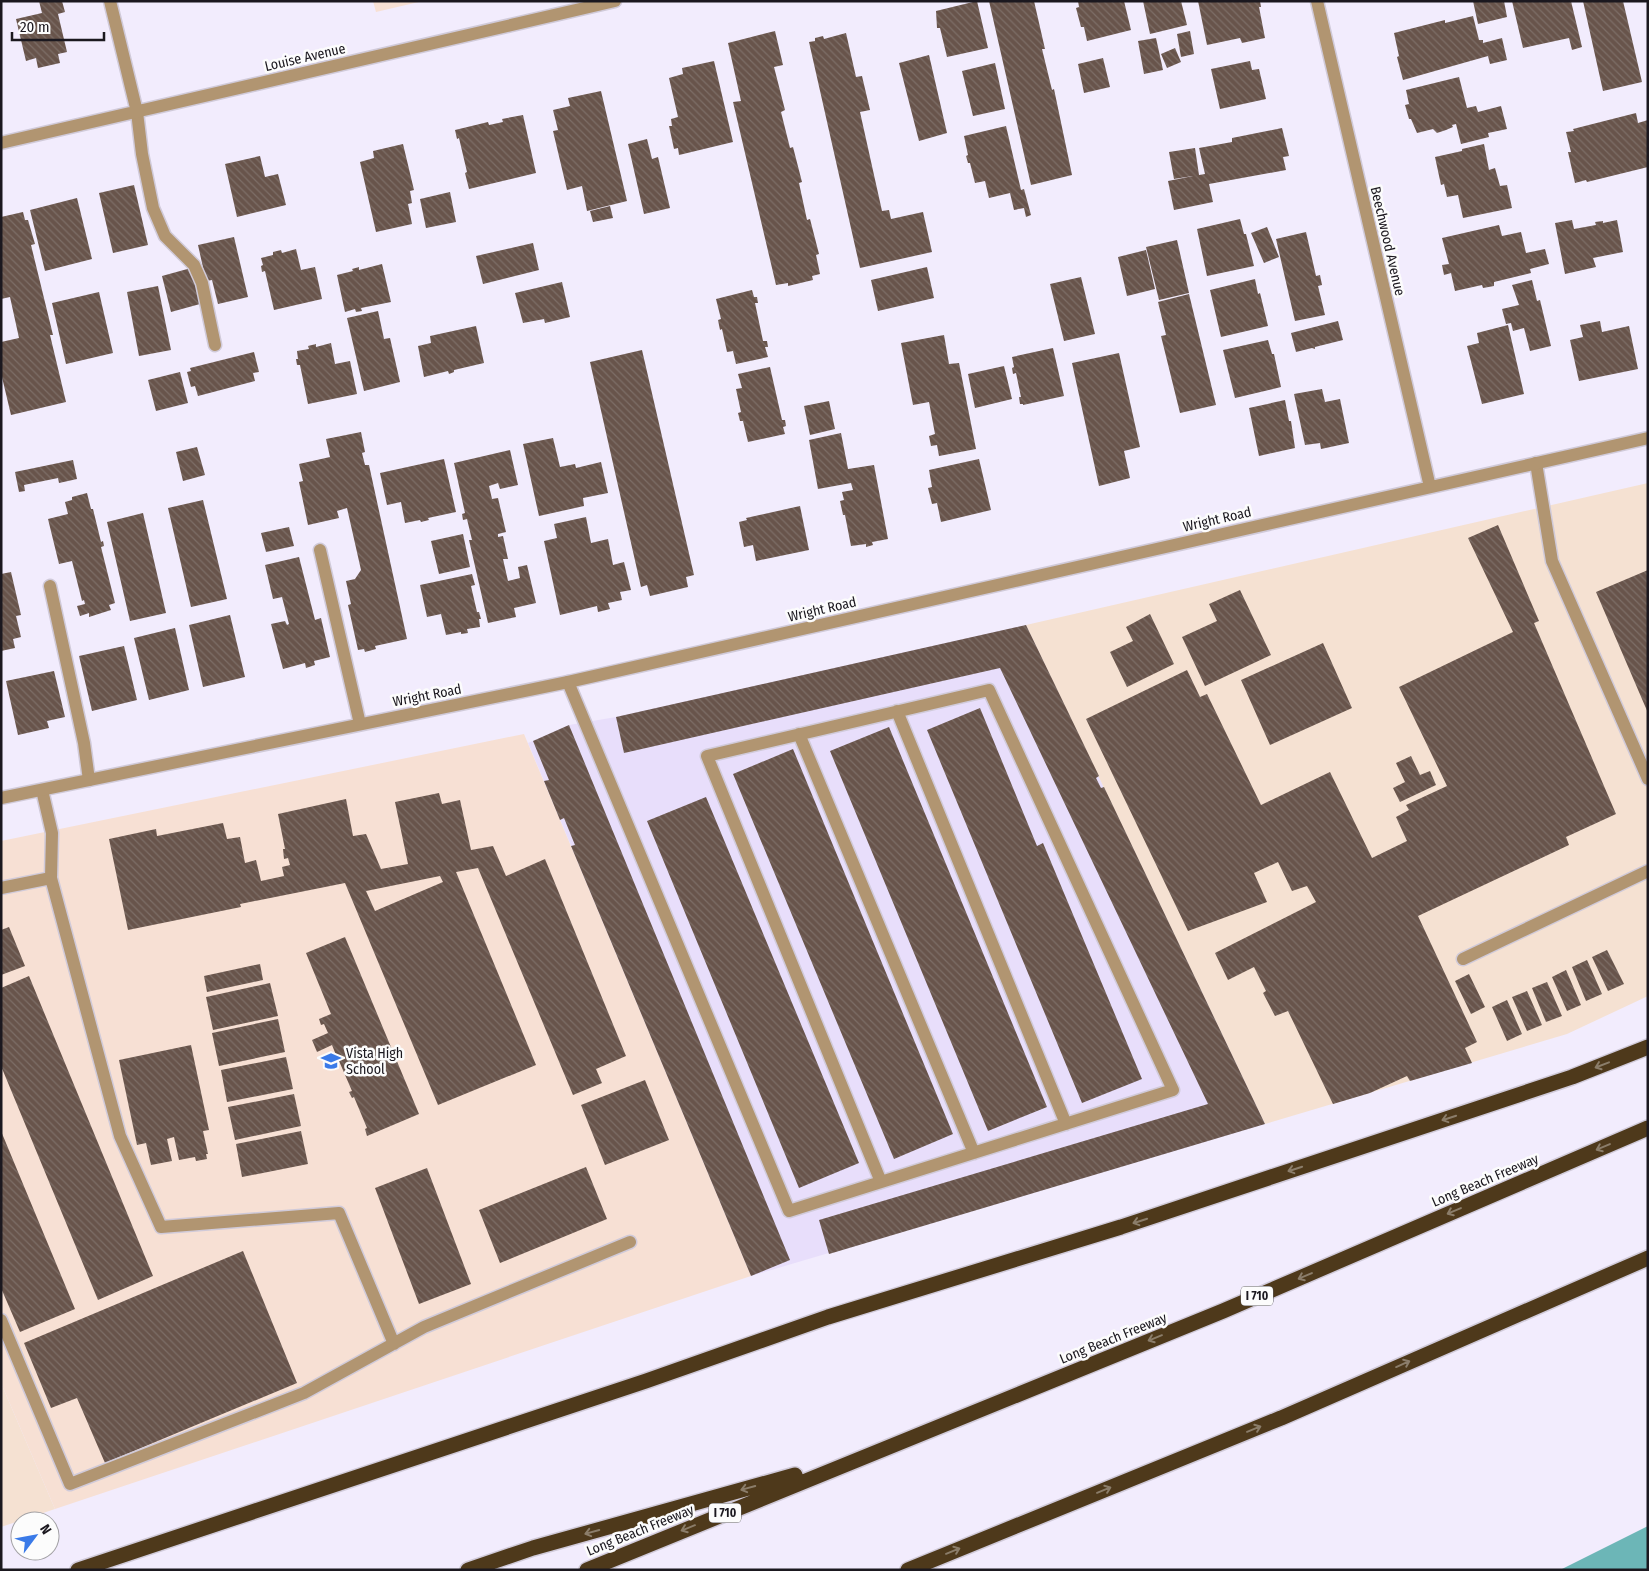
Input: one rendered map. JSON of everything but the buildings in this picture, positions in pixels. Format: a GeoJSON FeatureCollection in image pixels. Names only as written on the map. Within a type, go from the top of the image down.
{"type":"FeatureCollection","features":[{"type":"Feature","properties":{"kind":"highway"},"geometry":{"type":"LineString","coordinates":[[78,1570],[636,1384],[828,1317],[1187,1205],[1572,1077],[1648,1047]]}},
{"type":"Feature","properties":{"kind":"highway","name":"Long Beach Freeway"},"geometry":{"type":"LineString","coordinates":[[586,1570],[1223,1311],[1648,1128]]}},
{"type":"Feature","properties":{"kind":"highway"},"geometry":{"type":"LineString","coordinates":[[908,1570],[1281,1418],[1648,1258]]}},
{"type":"Feature","properties":{"kind":"highway"},"geometry":{"type":"LineString","coordinates":[[468,1570],[533,1548],[863,1456]]}},
{"type":"Feature","properties":{"kind":"street"},"geometry":{"type":"LineString","coordinates":[[110,1],[137,112],[142,154],[153,208],[165,236],[194,265],[202,283],[215,346]]}},
{"type":"Feature","properties":{"kind":"street","name":"Louise Avenue"},"geometry":{"type":"LineString","coordinates":[[1,142],[614,1]]}},
{"type":"Feature","properties":{"kind":"street","name":"Beechwood Avenue"},"geometry":{"type":"LineString","coordinates":[[1317,1],[1430,487]]}},
{"type":"Feature","properties":{"kind":"street","name":"Wright Road"},"geometry":{"type":"LineString","coordinates":[[1,798],[568,682],[1648,438]]}},
{"type":"Feature","properties":{"kind":"street"},"geometry":{"type":"LineString","coordinates":[[1536,463],[1552,561],[1648,779]]}},
{"type":"Feature","properties":{"kind":"street"},"geometry":{"type":"LineString","coordinates":[[320,550],[360,724]]}},
{"type":"Feature","properties":{"kind":"street"},"geometry":{"type":"LineString","coordinates":[[50,586],[84,743],[89,780]]}},
{"type":"Feature","properties":{"kind":"street"},"geometry":{"type":"LineString","coordinates":[[568,682],[789,1211],[1173,1090],[989,690],[707,756],[881,1182]]}},
{"type":"Feature","properties":{"kind":"street"},"geometry":{"type":"LineString","coordinates":[[897,711],[1066,1124]]}},
{"type":"Feature","properties":{"kind":"street"},"geometry":{"type":"LineString","coordinates":[[799,734],[974,1153]]}},
{"type":"Feature","properties":{"kind":"street"},"geometry":{"type":"LineString","coordinates":[[42,790],[52,833],[51,878],[120,1136],[161,1227],[339,1213],[394,1344]]}},
{"type":"Feature","properties":{"kind":"street"},"geometry":{"type":"LineString","coordinates":[[1463,959],[1648,871]]}},
{"type":"Feature","properties":{"kind":"street"},"geometry":{"type":"LineString","coordinates":[[1,888],[51,878]]}},
{"type":"Feature","properties":{"kind":"street"},"geometry":{"type":"LineString","coordinates":[[1,1320],[70,1484],[304,1393],[424,1327],[630,1242]]}},
{"type":"Feature","properties":{"kind":"shaded area"},"geometry":{"type":"Polygon","coordinates":[[[373,1],[423,1],[376,12],[373,1]]]}},
{"type":"Feature","properties":{"kind":"shaded area"},"geometry":{"type":"Polygon","coordinates":[[[1648,483],[1648,996],[1567,1034],[1265,1124],[1026,625],[1648,483]]]}},
{"type":"Feature","properties":{"kind":"shaded area"},"geometry":{"type":"Polygon","coordinates":[[[1026,625],[1265,1124],[751,1276],[528,743],[569,725],[616,717],[1026,625]]]}},
{"type":"Feature","properties":{"kind":"shaded area","name":"Vista High School"},"geometry":{"type":"Polygon","coordinates":[[[524,734],[751,1276],[55,1509],[1,1383],[1,841],[524,734]]]}},
{"type":"Feature","properties":{"kind":"shaded area"},"geometry":{"type":"Polygon","coordinates":[[[1,1383],[55,1509],[49,1511],[10,1511],[10,1524],[1,1527],[1,1383]]]}},
{"type":"Feature","properties":{"kind":"shaded area"},"geometry":{"type":"Polygon","coordinates":[[[1648,1526],[1648,1570],[1560,1570],[1648,1526]]]}},
{"type":"Feature","properties":{"kind":"place","name":"Vista High School"},"geometry":{"type":"Point","coordinates":[331,1061]}}]}
